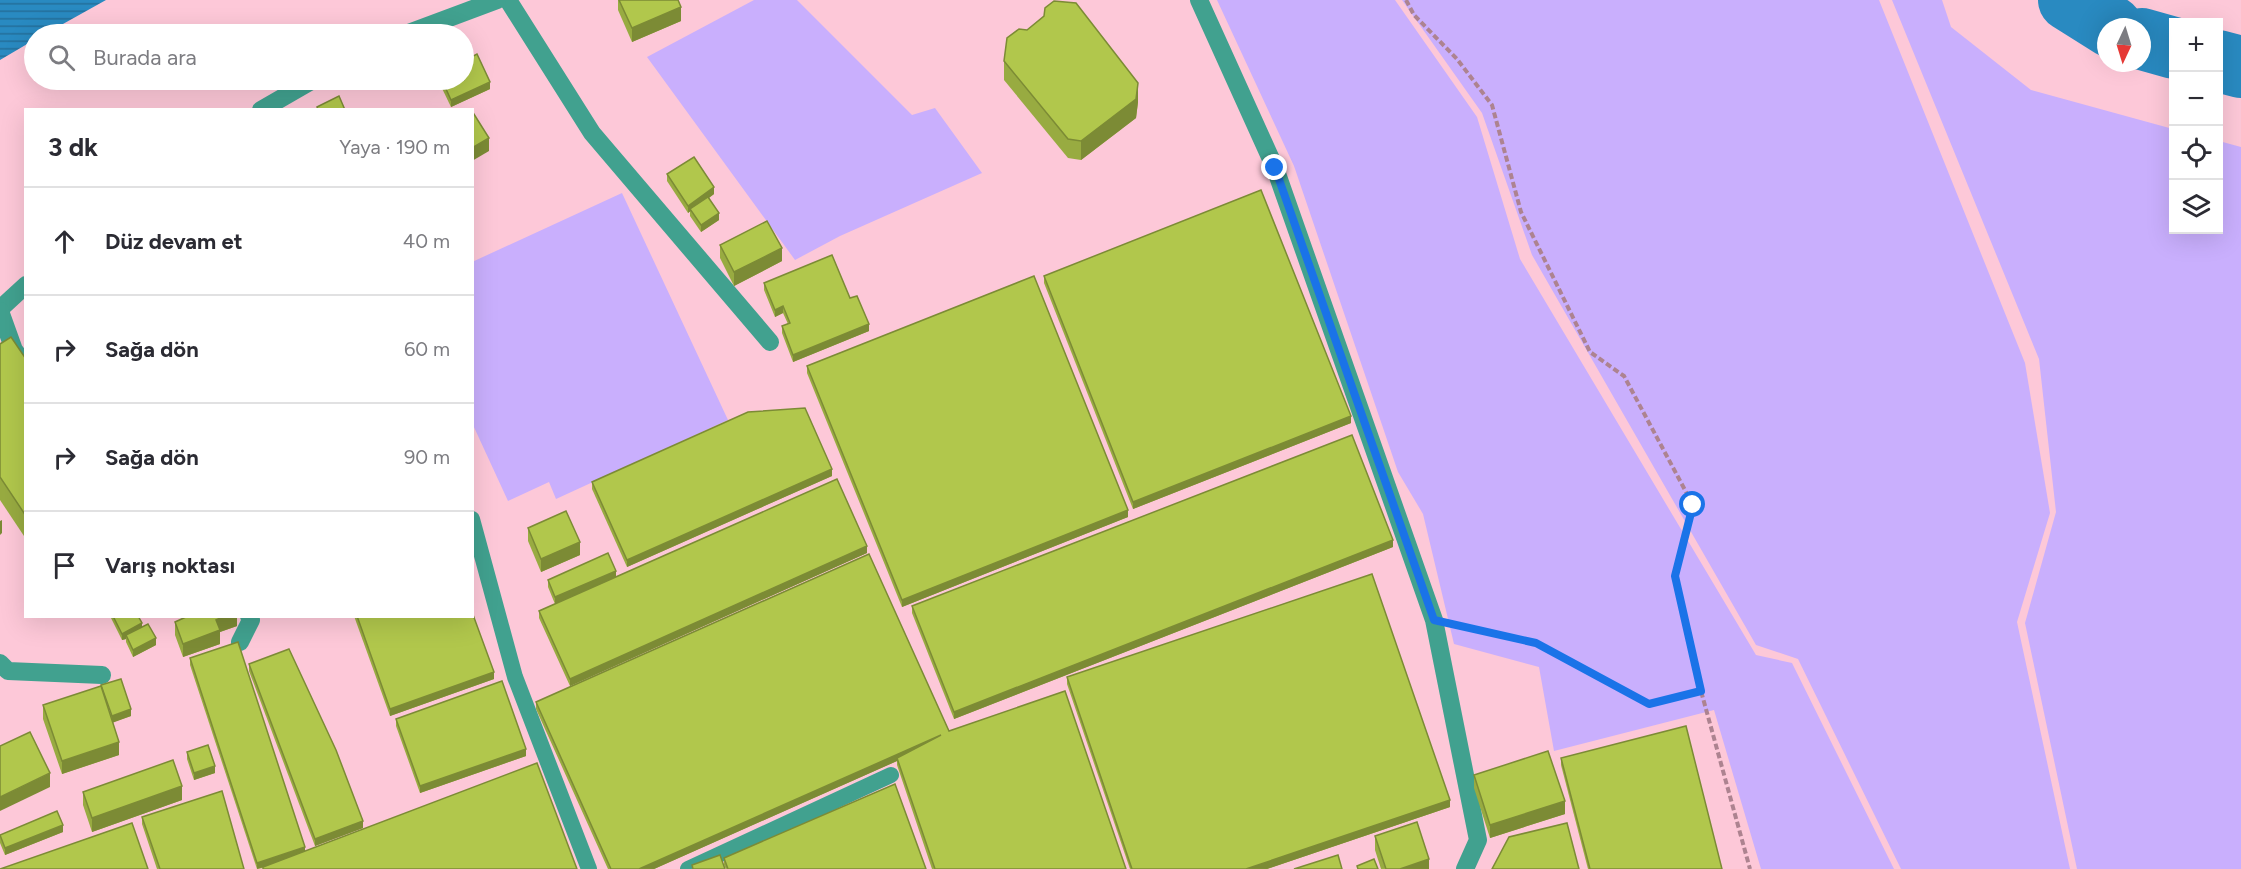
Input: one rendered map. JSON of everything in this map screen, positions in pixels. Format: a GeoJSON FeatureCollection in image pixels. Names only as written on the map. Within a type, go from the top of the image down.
{"type":"FeatureCollection","features":[{"type":"Feature","properties":{"kind":"street"},"geometry":{"type":"LineString","coordinates":[[433,24],[497,0]]}},
{"type":"Feature","properties":{"kind":"street"},"geometry":{"type":"LineString","coordinates":[[508,0],[592,133],[770,342]]}},
{"type":"Feature","properties":{"kind":"street"},"geometry":{"type":"LineString","coordinates":[[1199,0],[1275,168],[1434,620],[1478,840],[1465,869]]}},
{"type":"Feature","properties":{"kind":"street"},"geometry":{"type":"LineString","coordinates":[[271,107],[297,90]]}},
{"type":"Feature","properties":{"kind":"street"},"geometry":{"type":"LineString","coordinates":[[24,287],[0,310],[15,350],[24,363]]}},
{"type":"Feature","properties":{"kind":"street"},"geometry":{"type":"LineString","coordinates":[[240,642],[250,618]]}},
{"type":"Feature","properties":{"kind":"street"},"geometry":{"type":"LineString","coordinates":[[0,663],[8,672],[102,675]]}},
{"type":"Feature","properties":{"kind":"lane"},"geometry":{"type":"LineString","coordinates":[[474,526],[515,676],[589,869]]}},
{"type":"Feature","properties":{"kind":"lane"},"geometry":{"type":"LineString","coordinates":[[688,869],[891,775]]}},
{"type":"Feature","properties":{"kind":"path"},"geometry":{"type":"LineString","coordinates":[[1406,0],[1414,15],[1457,59],[1492,105],[1521,212],[1590,352],[1624,376],[1693,505],[1675,576],[1701,691],[1750,869]]}},
{"type":"Feature","properties":{"kind":"path"},"geometry":{"type":"LineString","coordinates":[[1434,620],[1536,643],[1649,704],[1701,691]]}},
{"type":"Feature","properties":{"kind":"shaded area"},"geometry":{"type":"Polygon","coordinates":[[[754,0],[797,0],[912,115],[935,108],[982,173],[840,236],[795,260],[647,57],[754,0]]]}},
{"type":"Feature","properties":{"kind":"shaded area"},"geometry":{"type":"Polygon","coordinates":[[[1217,0],[1395,0],[1477,117],[1520,259],[1756,655],[1792,663],[1894,869],[1761,869],[1714,710],[1554,751],[1539,667],[1454,644],[1423,514],[1398,472],[1294,166],[1217,0]]]}},
{"type":"Feature","properties":{"kind":"shaded area"},"geometry":{"type":"Polygon","coordinates":[[[1402,0],[1879,0],[2025,363],[2050,513],[2017,622],[2070,869],[1901,869],[1798,659],[1756,645],[1532,255],[1482,113],[1402,0]]]}},
{"type":"Feature","properties":{"kind":"shaded area"},"geometry":{"type":"Polygon","coordinates":[[[1892,0],[1942,0],[1951,27],[2031,90],[2169,128],[2169,234],[2223,234],[2223,142],[2241,147],[2241,869],[2077,869],[2025,623],[2056,512],[2039,359],[1892,0]]]}},
{"type":"Feature","properties":{"kind":"shaded area"},"geometry":{"type":"Polygon","coordinates":[[[622,193],[728,420],[556,499],[549,482],[508,501],[474,427],[474,261],[622,193]]]}},
{"type":"Feature","properties":{"kind":"water"},"geometry":{"type":"Polygon","coordinates":[[[0,0],[106,0],[63,24],[24,24],[24,46],[0,60],[0,0]]]}},
{"type":"Feature","properties":{"kind":"building"},"geometry":{"type":"Polygon","coordinates":[[[619,0],[678,0],[681,7],[632,28],[619,0]]]}},
{"type":"Feature","properties":{"kind":"building"},"geometry":{"type":"Polygon","coordinates":[[[1054,1],[1076,3],[1138,83],[1136,99],[1081,141],[1068,139],[1004,61],[1007,38],[1019,29],[1027,30],[1044,16],[1045,8],[1054,1]]]}},
{"type":"Feature","properties":{"kind":"building"},"geometry":{"type":"Polygon","coordinates":[[[477,54],[490,82],[474,89],[474,56],[477,54]]]}},
{"type":"Feature","properties":{"kind":"building"},"geometry":{"type":"Polygon","coordinates":[[[446,90],[473,90],[451,100],[446,90]]]}},
{"type":"Feature","properties":{"kind":"building"},"geometry":{"type":"Polygon","coordinates":[[[339,96],[344,108],[317,108],[339,96]]]}},
{"type":"Feature","properties":{"kind":"building"},"geometry":{"type":"Polygon","coordinates":[[[474,114],[489,138],[474,147],[474,114]]]}},
{"type":"Feature","properties":{"kind":"building"},"geometry":{"type":"Polygon","coordinates":[[[694,157],[714,187],[688,206],[667,174],[694,157]]]}},
{"type":"Feature","properties":{"kind":"building"},"geometry":{"type":"Polygon","coordinates":[[[1261,190],[1351,416],[1133,502],[1044,276],[1261,190]]]}},
{"type":"Feature","properties":{"kind":"building"},"geometry":{"type":"Polygon","coordinates":[[[708,197],[719,213],[701,225],[690,209],[708,197]]]}},
{"type":"Feature","properties":{"kind":"building"},"geometry":{"type":"Polygon","coordinates":[[[767,221],[782,248],[734,272],[720,245],[767,221]]]}},
{"type":"Feature","properties":{"kind":"building"},"geometry":{"type":"Polygon","coordinates":[[[832,255],[850,298],[857,296],[869,324],[793,355],[782,326],[790,323],[783,306],[775,310],[764,283],[832,255]]]}},
{"type":"Feature","properties":{"kind":"building"},"geometry":{"type":"Polygon","coordinates":[[[1034,276],[1128,510],[902,600],[807,366],[1034,276]]]}},
{"type":"Feature","properties":{"kind":"building"},"geometry":{"type":"Polygon","coordinates":[[[11,337],[24,356],[24,513],[0,477],[0,344],[11,337]]]}},
{"type":"Feature","properties":{"kind":"building"},"geometry":{"type":"Polygon","coordinates":[[[805,408],[832,469],[627,560],[592,482],[748,412],[805,408]]]}},
{"type":"Feature","properties":{"kind":"building"},"geometry":{"type":"Polygon","coordinates":[[[1352,435],[1393,540],[954,712],[912,606],[1352,435]]]}},
{"type":"Feature","properties":{"kind":"building"},"geometry":{"type":"Polygon","coordinates":[[[837,479],[867,546],[570,679],[539,611],[837,479]]]}},
{"type":"Feature","properties":{"kind":"building"},"geometry":{"type":"Polygon","coordinates":[[[566,511],[580,542],[541,559],[528,528],[566,511]]]}},
{"type":"Feature","properties":{"kind":"building"},"geometry":{"type":"Polygon","coordinates":[[[608,553],[616,571],[555,597],[548,580],[608,553]]]}},
{"type":"Feature","properties":{"kind":"building"},"geometry":{"type":"Polygon","coordinates":[[[869,554],[949,731],[1065,691],[1126,869],[935,869],[897,758],[941,735],[639,869],[611,869],[536,702],[869,554]]]}},
{"type":"Feature","properties":{"kind":"building"},"geometry":{"type":"Polygon","coordinates":[[[1372,574],[1450,800],[1246,869],[1132,869],[1067,677],[1372,574]]]}},
{"type":"Feature","properties":{"kind":"building"},"geometry":{"type":"Polygon","coordinates":[[[474,617],[494,672],[390,709],[358,618],[474,617]]]}},
{"type":"Feature","properties":{"kind":"building"},"geometry":{"type":"Polygon","coordinates":[[[114,618],[139,618],[142,623],[122,634],[114,618]]]}},
{"type":"Feature","properties":{"kind":"building"},"geometry":{"type":"Polygon","coordinates":[[[184,618],[220,618],[216,620],[220,630],[183,644],[175,622],[184,618]]]}},
{"type":"Feature","properties":{"kind":"building"},"geometry":{"type":"Polygon","coordinates":[[[148,624],[156,638],[133,650],[126,635],[148,624]]]}},
{"type":"Feature","properties":{"kind":"building"},"geometry":{"type":"Polygon","coordinates":[[[238,642],[305,847],[257,863],[190,658],[238,642]]]}},
{"type":"Feature","properties":{"kind":"building"},"geometry":{"type":"Polygon","coordinates":[[[289,649],[336,750],[363,821],[315,839],[249,664],[289,649]]]}},
{"type":"Feature","properties":{"kind":"building"},"geometry":{"type":"Polygon","coordinates":[[[121,679],[131,709],[112,716],[101,685],[121,679]]]}},
{"type":"Feature","properties":{"kind":"building"},"geometry":{"type":"Polygon","coordinates":[[[502,681],[526,749],[420,786],[396,719],[502,681]]]}},
{"type":"Feature","properties":{"kind":"building"},"geometry":{"type":"Polygon","coordinates":[[[101,686],[119,742],[62,761],[43,705],[101,686]]]}},
{"type":"Feature","properties":{"kind":"building"},"geometry":{"type":"Polygon","coordinates":[[[1686,726],[1722,869],[1590,869],[1561,758],[1686,726]]]}},
{"type":"Feature","properties":{"kind":"building"},"geometry":{"type":"Polygon","coordinates":[[[30,732],[50,773],[0,797],[0,746],[30,732]]]}},
{"type":"Feature","properties":{"kind":"building"},"geometry":{"type":"Polygon","coordinates":[[[208,745],[215,766],[194,773],[187,752],[208,745]]]}},
{"type":"Feature","properties":{"kind":"building"},"geometry":{"type":"Polygon","coordinates":[[[1548,751],[1565,801],[1490,825],[1474,775],[1548,751]]]}},
{"type":"Feature","properties":{"kind":"building"},"geometry":{"type":"Polygon","coordinates":[[[173,760],[182,786],[92,818],[83,792],[173,760]]]}},
{"type":"Feature","properties":{"kind":"building"},"geometry":{"type":"Polygon","coordinates":[[[537,763],[577,869],[263,869],[263,867],[537,763]]]}},
{"type":"Feature","properties":{"kind":"building"},"geometry":{"type":"Polygon","coordinates":[[[895,784],[926,869],[728,869],[724,858],[895,784]]]}},
{"type":"Feature","properties":{"kind":"building"},"geometry":{"type":"Polygon","coordinates":[[[222,791],[244,869],[160,869],[142,817],[222,791]]]}},
{"type":"Feature","properties":{"kind":"building"},"geometry":{"type":"Polygon","coordinates":[[[57,811],[63,825],[5,848],[0,835],[57,811]]]}},
{"type":"Feature","properties":{"kind":"building"},"geometry":{"type":"Polygon","coordinates":[[[1417,822],[1429,859],[1400,869],[1386,869],[1375,836],[1417,822]]]}},
{"type":"Feature","properties":{"kind":"building"},"geometry":{"type":"Polygon","coordinates":[[[132,823],[148,869],[0,869],[132,823]]]}},
{"type":"Feature","properties":{"kind":"building"},"geometry":{"type":"Polygon","coordinates":[[[1567,823],[1579,869],[1492,869],[1509,837],[1567,823]]]}},
{"type":"Feature","properties":{"kind":"building"},"geometry":{"type":"Polygon","coordinates":[[[720,855],[725,869],[693,869],[692,865],[720,855]]]}},
{"type":"Feature","properties":{"kind":"building"},"geometry":{"type":"Polygon","coordinates":[[[1338,855],[1342,869],[1294,869],[1338,855]]]}},
{"type":"Feature","properties":{"kind":"building"},"geometry":{"type":"Polygon","coordinates":[[[1374,859],[1378,869],[1358,869],[1357,866],[1374,859]]]}},
{"type":"Feature","properties":{"kind":"waterway"},"geometry":{"type":"LineString","coordinates":[[2069,0],[2098,18]]}},
{"type":"Feature","properties":{"kind":"waterway"},"geometry":{"type":"LineString","coordinates":[[2151,42],[2169,47]]}},
{"type":"Feature","properties":{"kind":"waterway"},"geometry":{"type":"LineString","coordinates":[[2223,62],[2241,67]]}},
{"type":"Feature","properties":{"kind":"route"},"geometry":{"type":"LineString","coordinates":[[1275,168],[1434,620],[1536,643],[1649,704],[1701,691],[1675,576],[1693,505]]}}]}
